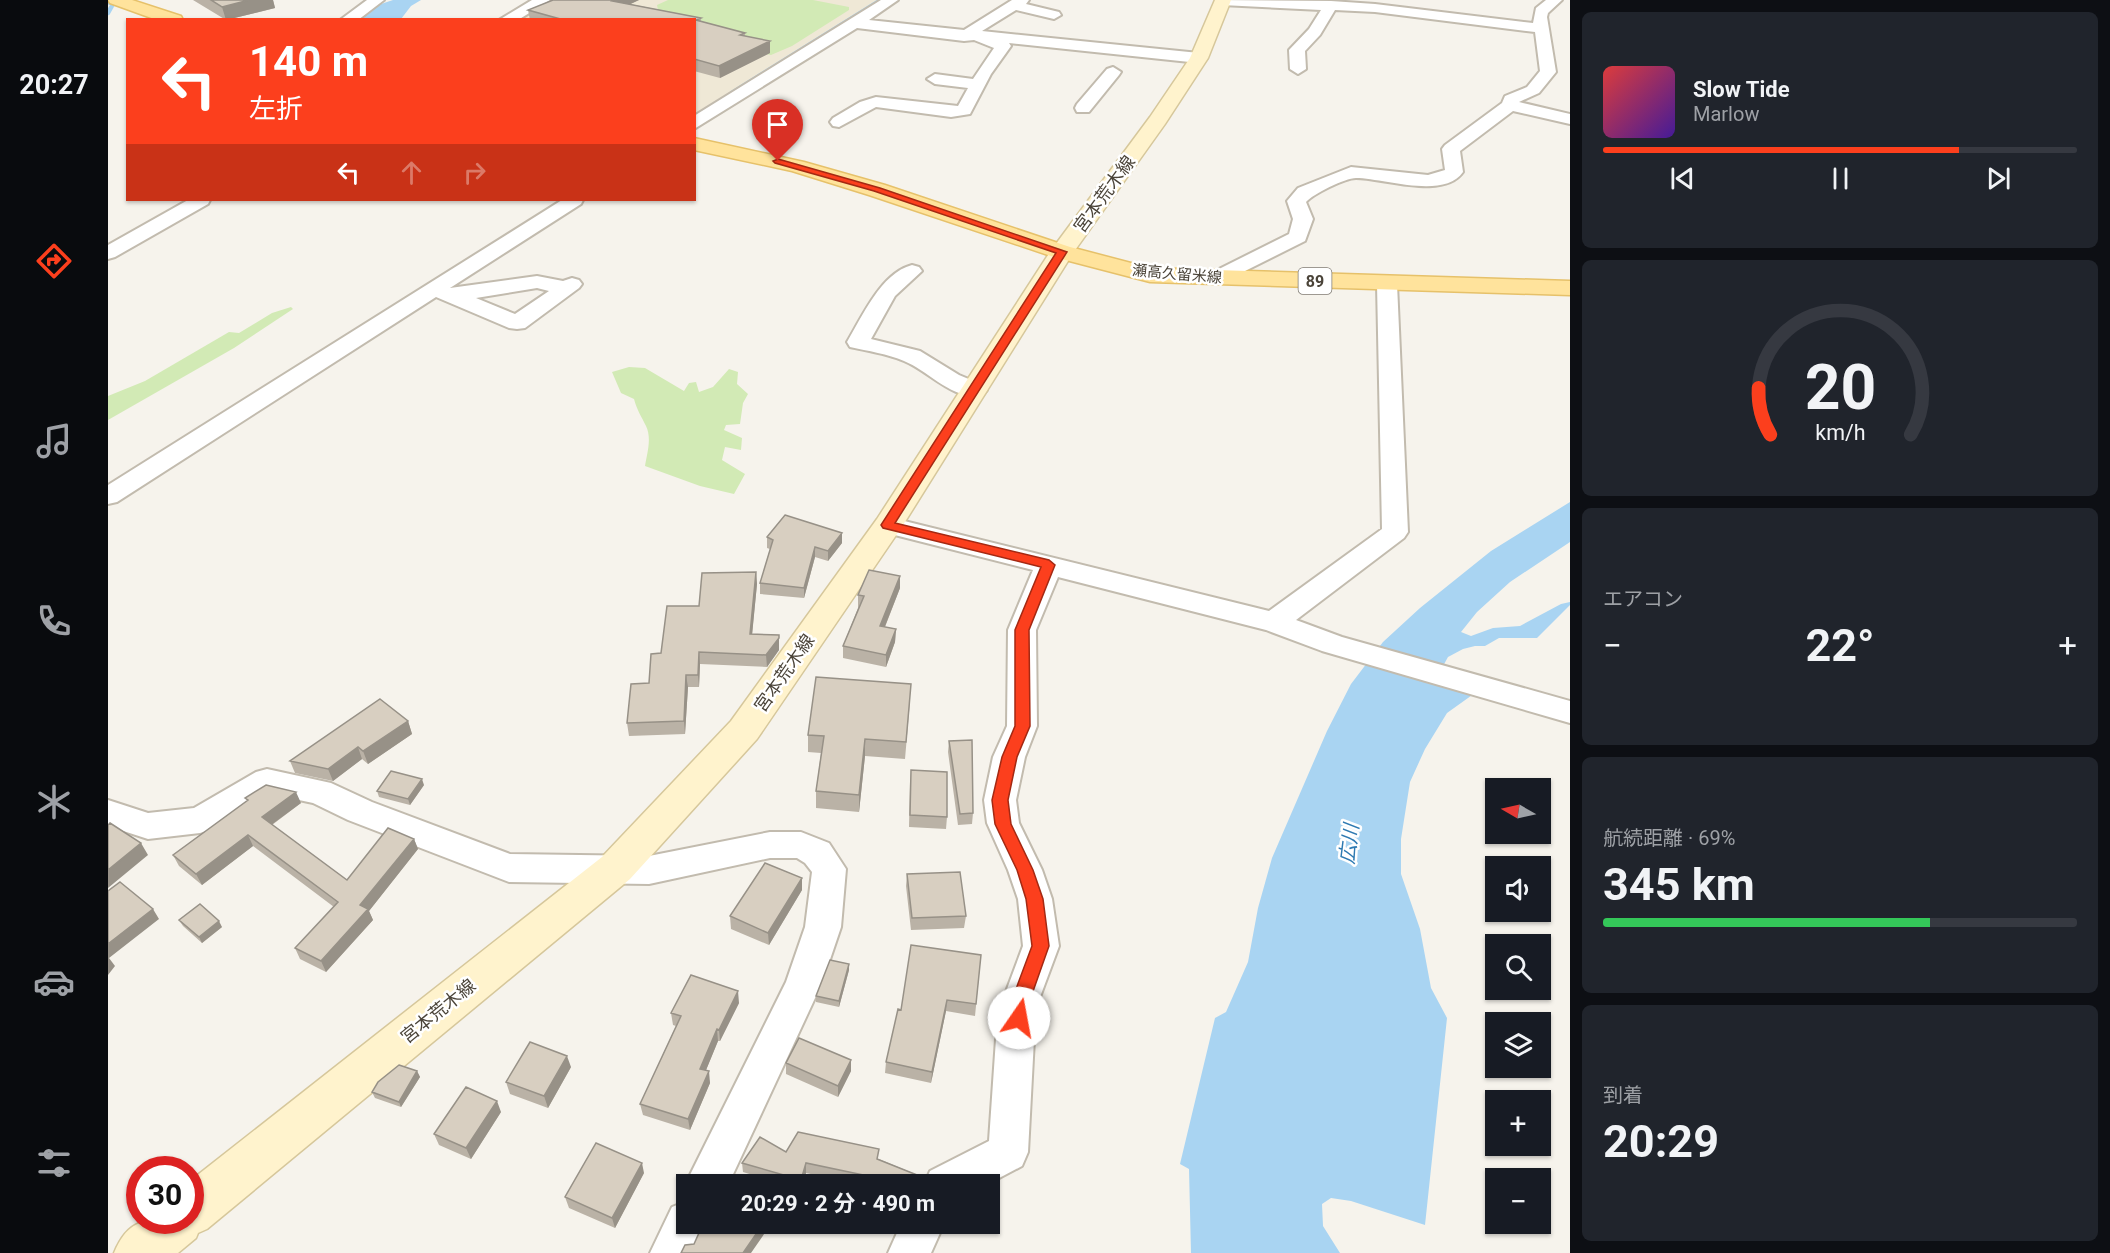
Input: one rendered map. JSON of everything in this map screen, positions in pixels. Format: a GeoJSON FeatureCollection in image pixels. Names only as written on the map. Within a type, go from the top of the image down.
{"type":"FeatureCollection","features":[{"type":"Feature","properties":{"kind":"main road"},"geometry":{"type":"LineString","coordinates":[[116,0],[169,18]]}},
{"type":"Feature","properties":{"kind":"main road","name":"宮本荒木線"},"geometry":{"type":"LineString","coordinates":[[204,1201],[616,868],[744,730],[888,525],[1062,252],[1158,120],[1199,58],[1222,0]]}},
{"type":"Feature","properties":{"kind":"main road","name":"瀬高久留米線"},"geometry":{"type":"LineString","coordinates":[[696,144],[809,169],[877,189],[1062,252],[1150,275],[1570,288]]}},
{"type":"Feature","properties":{"kind":"main road"},"geometry":{"type":"LineString","coordinates":[[139,1253],[163,1234]]}},
{"type":"Feature","properties":{"kind":"street"},"geometry":{"type":"LineString","coordinates":[[350,18],[377,0]]}},
{"type":"Feature","properties":{"kind":"street"},"geometry":{"type":"LineString","coordinates":[[510,18],[543,0]]}},
{"type":"Feature","properties":{"kind":"street"},"geometry":{"type":"LineString","coordinates":[[696,123],[891,0]]}},
{"type":"Feature","properties":{"kind":"street"},"geometry":{"type":"LineString","coordinates":[[1222,0],[1331,5],[1540,28]]}},
{"type":"Feature","properties":{"kind":"street"},"geometry":{"type":"LineString","coordinates":[[963,36],[1018,3],[1054,15]]}},
{"type":"Feature","properties":{"kind":"street"},"geometry":{"type":"LineString","coordinates":[[1298,69],[1297,50],[1315,32],[1331,5]]}},
{"type":"Feature","properties":{"kind":"street"},"geometry":{"type":"LineString","coordinates":[[1510,105],[1510,99],[1533,90],[1554,72],[1540,28],[1541,11],[1558,7]]}},
{"type":"Feature","properties":{"kind":"street"},"geometry":{"type":"LineString","coordinates":[[855,23],[963,36],[1199,58]]}},
{"type":"Feature","properties":{"kind":"street"},"geometry":{"type":"LineString","coordinates":[[839,122],[850,117],[865,103],[876,102],[951,112],[964,110],[1003,46],[980,37]]}},
{"type":"Feature","properties":{"kind":"street"},"geometry":{"type":"LineString","coordinates":[[1083,108],[1113,72]]}},
{"type":"Feature","properties":{"kind":"street"},"geometry":{"type":"LineString","coordinates":[[935,79],[978,84]]}},
{"type":"Feature","properties":{"kind":"street"},"geometry":{"type":"LineString","coordinates":[[1216,278],[1298,237],[1303,219],[1296,201],[1305,192],[1351,172],[1428,181],[1443,178],[1454,172],[1451,149],[1510,105],[1570,119]]}},
{"type":"Feature","properties":{"kind":"street"},"geometry":{"type":"LineString","coordinates":[[108,253],[199,201]]}},
{"type":"Feature","properties":{"kind":"street"},"geometry":{"type":"LineString","coordinates":[[108,496],[443,292],[573,201]]}},
{"type":"Feature","properties":{"kind":"street"},"geometry":{"type":"LineString","coordinates":[[912,271],[887,292],[858,342],[912,356],[951,380],[975,390]]}},
{"type":"Feature","properties":{"kind":"street"},"geometry":{"type":"LineString","coordinates":[[537,282],[569,286],[517,323],[443,292],[537,282]]}},
{"type":"Feature","properties":{"kind":"street"},"geometry":{"type":"LineString","coordinates":[[1274,621],[1395,532],[1387,284]]}},
{"type":"Feature","properties":{"kind":"street"},"geometry":{"type":"LineString","coordinates":[[888,525],[1274,621],[1332,644],[1559,709]]}},
{"type":"Feature","properties":{"kind":"street"},"geometry":{"type":"LineString","coordinates":[[966,1174],[1008,1152],[1017,1029],[1022,997],[1041,946],[1035,899],[1025,870],[1003,824],[1000,800],[1009,757],[1022,726],[1022,630],[1049,565]]}},
{"type":"Feature","properties":{"kind":"street"},"geometry":{"type":"LineString","coordinates":[[108,813],[148,826],[200,820],[267,781],[320,792],[360,811],[509,868],[650,870],[770,845],[801,845],[817,853],[829,869],[823,927],[804,983],[712,1174]]}},
{"type":"Feature","properties":{"kind":"street"},"geometry":{"type":"LineString","coordinates":[[671,1253],[681,1234]]}},
{"type":"Feature","properties":{"kind":"street"},"geometry":{"type":"LineString","coordinates":[[909,1253],[918,1234]]}},
{"type":"Feature","properties":{"kind":"shaded area"},"geometry":{"type":"Polygon","coordinates":[[[549,0],[879,0],[753,77],[696,116],[696,18],[517,18],[549,0]]]}},
{"type":"Feature","properties":{"kind":"green space"},"geometry":{"type":"Polygon","coordinates":[[[668,0],[813,0],[849,7],[849,10],[792,46],[771,55],[754,52],[696,21],[696,18],[687,18],[658,10],[657,5],[668,0]]]}},
{"type":"Feature","properties":{"kind":"green space"},"geometry":{"type":"Polygon","coordinates":[[[291,307],[293,309],[234,348],[108,420],[108,396],[145,381],[229,332],[239,333],[272,313],[291,307]]]}},
{"type":"Feature","properties":{"kind":"green space"},"geometry":{"type":"Polygon","coordinates":[[[629,367],[645,368],[684,391],[689,383],[696,382],[699,392],[713,387],[729,369],[738,372],[737,384],[748,394],[743,403],[740,424],[726,425],[724,430],[742,438],[741,450],[725,447],[722,460],[745,474],[734,494],[700,486],[645,466],[648,431],[634,399],[621,393],[612,372],[629,367]]]}},
{"type":"Feature","properties":{"kind":"water"},"geometry":{"type":"Polygon","coordinates":[[[393,0],[421,0],[411,6],[402,18],[361,18],[381,4],[393,0]]]}},
{"type":"Feature","properties":{"kind":"water","name":"広川"},"geometry":{"type":"Polygon","coordinates":[[[1570,502],[1570,542],[1510,582],[1477,612],[1461,632],[1471,636],[1493,628],[1520,626],[1561,604],[1570,602],[1570,605],[1537,638],[1499,638],[1485,646],[1463,649],[1448,657],[1443,666],[1475,693],[1447,713],[1425,749],[1410,782],[1401,839],[1401,874],[1420,929],[1431,988],[1447,1018],[1425,1225],[1351,1201],[1331,1198],[1322,1204],[1323,1226],[1340,1253],[1191,1253],[1189,1169],[1180,1164],[1215,1018],[1226,1012],[1248,962],[1258,908],[1272,858],[1327,731],[1351,684],[1383,642],[1420,608],[1491,551],[1570,502]]]}},
{"type":"Feature","properties":{"kind":"building"},"geometry":{"type":"Polygon","coordinates":[[[211,0],[249,0],[222,7],[211,0]]]}},
{"type":"Feature","properties":{"kind":"building"},"geometry":{"type":"Polygon","coordinates":[[[553,0],[614,0],[612,1],[701,18],[696,20],[696,18],[557,18],[528,10],[553,0]]]}},
{"type":"Feature","properties":{"kind":"building"},"geometry":{"type":"Polygon","coordinates":[[[696,20],[745,33],[740,35],[770,41],[719,66],[696,60],[696,20]]]}},
{"type":"Feature","properties":{"kind":"building"},"geometry":{"type":"Polygon","coordinates":[[[785,515],[842,533],[828,551],[815,547],[804,588],[760,583],[773,540],[767,537],[785,515]]]}},
{"type":"Feature","properties":{"kind":"building"},"geometry":{"type":"Polygon","coordinates":[[[869,570],[900,576],[880,626],[896,629],[886,655],[843,646],[864,596],[858,595],[869,570]]]}},
{"type":"Feature","properties":{"kind":"building"},"geometry":{"type":"Polygon","coordinates":[[[756,572],[750,634],[779,635],[766,655],[699,652],[698,675],[686,675],[684,721],[627,723],[631,684],[649,683],[651,654],[661,653],[667,606],[699,606],[702,573],[756,572]]]}},
{"type":"Feature","properties":{"kind":"building"},"geometry":{"type":"Polygon","coordinates":[[[816,677],[911,684],[906,742],[865,739],[859,795],[816,791],[824,736],[808,735],[816,677]]]}},
{"type":"Feature","properties":{"kind":"building"},"geometry":{"type":"Polygon","coordinates":[[[380,699],[408,721],[363,751],[358,747],[328,769],[290,761],[380,699]]]}},
{"type":"Feature","properties":{"kind":"building"},"geometry":{"type":"Polygon","coordinates":[[[972,740],[973,813],[960,814],[949,741],[972,740]]]}},
{"type":"Feature","properties":{"kind":"building"},"geometry":{"type":"Polygon","coordinates":[[[911,770],[947,772],[947,817],[910,815],[911,770]]]}},
{"type":"Feature","properties":{"kind":"building"},"geometry":{"type":"Polygon","coordinates":[[[391,771],[422,779],[408,799],[377,791],[391,771]]]}},
{"type":"Feature","properties":{"kind":"building"},"geometry":{"type":"Polygon","coordinates":[[[266,785],[296,792],[262,817],[347,880],[388,828],[414,839],[360,905],[368,909],[321,961],[295,948],[338,902],[248,835],[196,874],[173,855],[248,800],[245,798],[266,785]]]}},
{"type":"Feature","properties":{"kind":"building"},"geometry":{"type":"Polygon","coordinates":[[[110,823],[141,843],[108,870],[108,825],[110,823]]]}},
{"type":"Feature","properties":{"kind":"building"},"geometry":{"type":"Polygon","coordinates":[[[765,863],[802,878],[768,933],[730,916],[765,863]]]}},
{"type":"Feature","properties":{"kind":"building"},"geometry":{"type":"Polygon","coordinates":[[[960,872],[966,916],[912,918],[907,874],[960,872]]]}},
{"type":"Feature","properties":{"kind":"building"},"geometry":{"type":"Polygon","coordinates":[[[120,882],[153,909],[108,944],[108,891],[120,882]]]}},
{"type":"Feature","properties":{"kind":"building"},"geometry":{"type":"Polygon","coordinates":[[[200,904],[219,921],[199,937],[179,920],[200,904]]]}},
{"type":"Feature","properties":{"kind":"building"},"geometry":{"type":"Polygon","coordinates":[[[911,945],[981,955],[976,1004],[947,1000],[932,1072],[886,1062],[898,1009],[901,1010],[911,945]]]}},
{"type":"Feature","properties":{"kind":"building"},"geometry":{"type":"Polygon","coordinates":[[[830,960],[849,964],[839,1001],[816,996],[830,960]]]}},
{"type":"Feature","properties":{"kind":"building"},"geometry":{"type":"Polygon","coordinates":[[[691,975],[738,991],[719,1030],[717,1029],[700,1069],[709,1071],[688,1119],[640,1104],[681,1016],[671,1013],[691,975]]]}},
{"type":"Feature","properties":{"kind":"building"},"geometry":{"type":"Polygon","coordinates":[[[799,1038],[851,1060],[838,1086],[786,1063],[799,1038]]]}},
{"type":"Feature","properties":{"kind":"building"},"geometry":{"type":"Polygon","coordinates":[[[530,1042],[567,1056],[544,1096],[506,1082],[530,1042]]]}},
{"type":"Feature","properties":{"kind":"building"},"geometry":{"type":"Polygon","coordinates":[[[399,1065],[417,1071],[399,1102],[372,1092],[378,1082],[399,1065]]]}},
{"type":"Feature","properties":{"kind":"building"},"geometry":{"type":"Polygon","coordinates":[[[466,1087],[497,1101],[466,1148],[434,1134],[466,1087]]]}},
{"type":"Feature","properties":{"kind":"building"},"geometry":{"type":"Polygon","coordinates":[[[798,1132],[879,1149],[877,1159],[914,1174],[859,1174],[806,1163],[803,1174],[780,1174],[742,1163],[760,1137],[786,1152],[798,1132]]]}},
{"type":"Feature","properties":{"kind":"building"},"geometry":{"type":"Polygon","coordinates":[[[596,1143],[642,1163],[612,1218],[565,1197],[596,1143]]]}},
{"type":"Feature","properties":{"kind":"building"},"geometry":{"type":"Polygon","coordinates":[[[698,1234],[756,1234],[743,1253],[681,1253],[685,1245],[694,1244],[698,1234]]]}},
{"type":"Feature","properties":{"kind":"waterway"},"geometry":{"type":"LineString","coordinates":[[732,93],[881,0]]}},
{"type":"Feature","properties":{"kind":"waterway"},"geometry":{"type":"LineString","coordinates":[[108,2],[113,4],[108,13]]}},
{"type":"Feature","properties":{"kind":"route"},"geometry":{"type":"LineString","coordinates":[[778,161],[877,189],[1062,252],[888,525],[1049,565],[1022,630],[1022,726],[1009,757],[1000,800],[1003,824],[1025,870],[1035,899],[1041,946],[1022,997],[1019,1018]]}}]}
